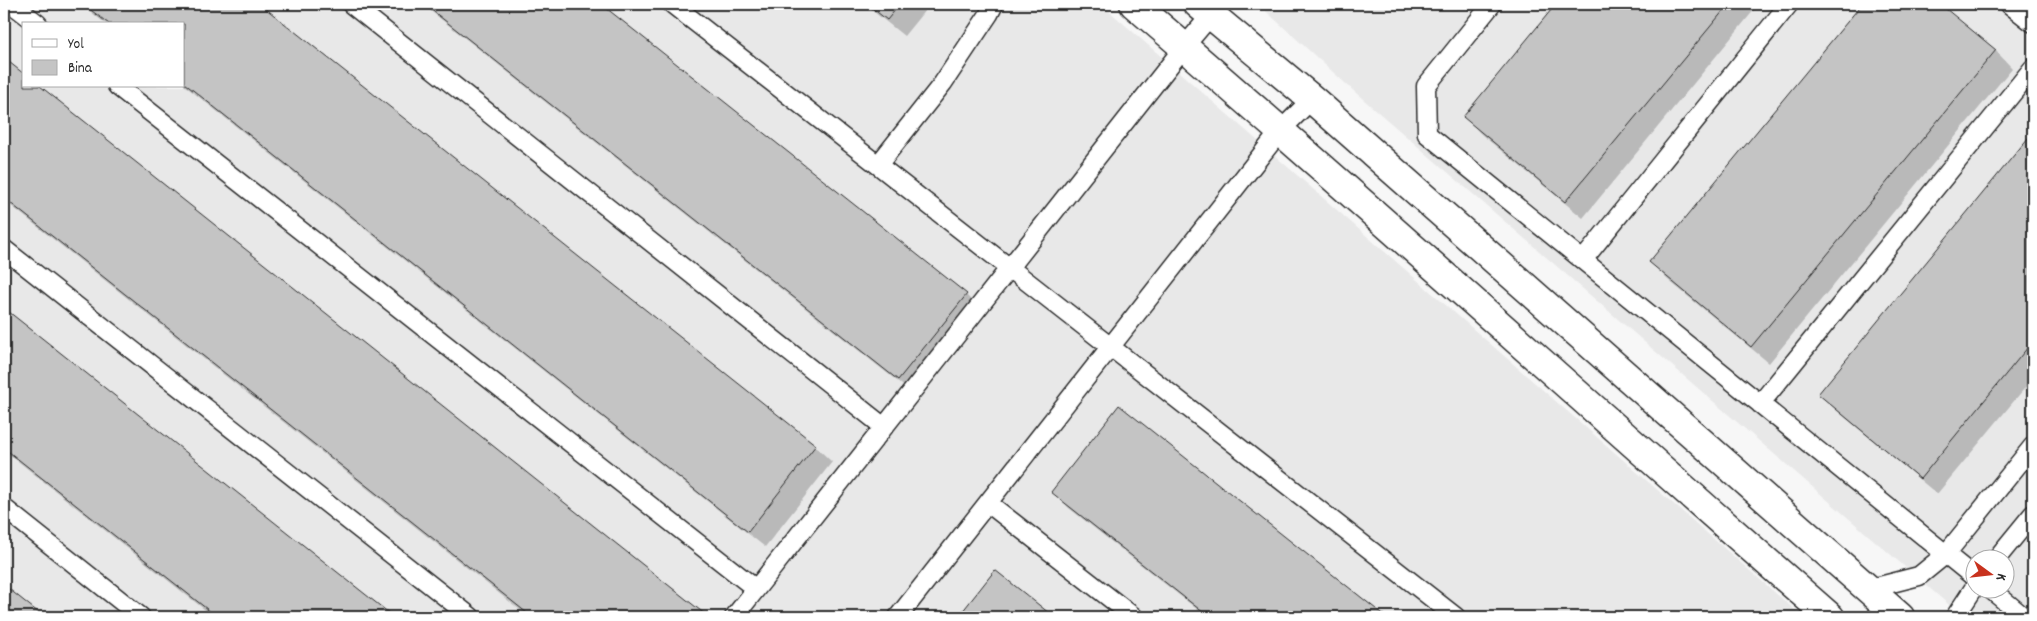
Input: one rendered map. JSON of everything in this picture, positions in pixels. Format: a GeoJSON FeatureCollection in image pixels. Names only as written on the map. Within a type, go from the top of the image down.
{"type":"FeatureCollection","features":[{"type":"Feature","properties":{"kind":"street"},"geometry":{"type":"LineString","coordinates":[[1134,4],[1281,130],[1830,617]]}},
{"type":"Feature","properties":{"kind":"street"},"geometry":{"type":"LineString","coordinates":[[1205,10],[1312,98],[1900,617]]}},
{"type":"Feature","properties":{"kind":"lane"},"geometry":{"type":"LineString","coordinates":[[12,4],[35,22]]}},
{"type":"Feature","properties":{"kind":"lane"},"geometry":{"type":"LineString","coordinates":[[351,4],[884,427]]}},
{"type":"Feature","properties":{"kind":"lane"},"geometry":{"type":"LineString","coordinates":[[672,4],[1456,617]]}},
{"type":"Feature","properties":{"kind":"lane"},"geometry":{"type":"LineString","coordinates":[[878,165],[943,83],[994,4]]}},
{"type":"Feature","properties":{"kind":"lane"},"geometry":{"type":"LineString","coordinates":[[1492,4],[1426,86],[1427,134],[1964,569]]}},
{"type":"Feature","properties":{"kind":"lane"},"geometry":{"type":"LineString","coordinates":[[1582,260],[1789,4]]}},
{"type":"Feature","properties":{"kind":"lane"},"geometry":{"type":"LineString","coordinates":[[2009,4],[2033,23]]}},
{"type":"Feature","properties":{"kind":"lane"},"geometry":{"type":"LineString","coordinates":[[734,617],[1184,46],[1205,10]]}},
{"type":"Feature","properties":{"kind":"lane"},"geometry":{"type":"LineString","coordinates":[[1760,404],[2033,68]]}},
{"type":"Feature","properties":{"kind":"lane"},"geometry":{"type":"LineString","coordinates":[[120,88],[756,589]]}},
{"type":"Feature","properties":{"kind":"lane"},"geometry":{"type":"LineString","coordinates":[[898,617],[1281,130],[1312,98]]}},
{"type":"Feature","properties":{"kind":"lane"},"geometry":{"type":"LineString","coordinates":[[4,248],[471,617]]}},
{"type":"Feature","properties":{"kind":"lane"},"geometry":{"type":"LineString","coordinates":[[1868,589],[1919,576],[1946,554],[2033,446]]}},
{"type":"Feature","properties":{"kind":"lane"},"geometry":{"type":"LineString","coordinates":[[988,503],[1134,617]]}},
{"type":"Feature","properties":{"kind":"lane"},"geometry":{"type":"LineString","coordinates":[[4,508],[141,617]]}},
{"type":"Feature","properties":{"kind":"lane"},"geometry":{"type":"LineString","coordinates":[[2005,548],[2033,514]]}},
{"type":"Feature","properties":{"kind":"lane"},"geometry":{"type":"LineString","coordinates":[[1955,617],[1967,598]]}},
{"type":"Feature","properties":{"kind":"lane"},"geometry":{"type":"LineString","coordinates":[[2001,598],[2024,617]]}},
{"type":"Feature","properties":{"kind":"shaded area"},"geometry":{"type":"Polygon","coordinates":[[[4,4],[1101,4],[1803,617],[4,617],[4,4]]]}},
{"type":"Feature","properties":{"kind":"shaded area"},"geometry":{"type":"Polygon","coordinates":[[[1258,4],[2033,4],[2033,617],[1963,617],[1356,93],[1258,4]]]}},
{"type":"Feature","properties":{"kind":"building"},"geometry":{"type":"Polygon","coordinates":[[[83,4],[260,4],[816,445],[748,532],[185,84],[185,22],[106,22],[83,4]]]}},
{"type":"Feature","properties":{"kind":"building"},"geometry":{"type":"Polygon","coordinates":[[[424,4],[601,4],[967,294],[898,380],[424,4]]]}},
{"type":"Feature","properties":{"kind":"building"},"geometry":{"type":"Polygon","coordinates":[[[867,4],[900,4],[887,20],[867,4]]]}},
{"type":"Feature","properties":{"kind":"building"},"geometry":{"type":"Polygon","coordinates":[[[1556,4],[1729,4],[1565,202],[1463,117],[1556,4]]]}},
{"type":"Feature","properties":{"kind":"building"},"geometry":{"type":"Polygon","coordinates":[[[1862,4],[1940,4],[1996,50],[1751,347],[1649,262],[1862,4]]]}},
{"type":"Feature","properties":{"kind":"building"},"geometry":{"type":"Polygon","coordinates":[[[4,58],[22,72],[22,88],[43,88],[706,615],[704,617],[532,617],[4,198],[4,58]]]}},
{"type":"Feature","properties":{"kind":"building"},"geometry":{"type":"Polygon","coordinates":[[[2033,132],[2033,341],[1920,479],[1818,394],[2033,132]]]}},
{"type":"Feature","properties":{"kind":"building"},"geometry":{"type":"Polygon","coordinates":[[[4,308],[394,617],[217,617],[4,448],[4,308]]]}},
{"type":"Feature","properties":{"kind":"building"},"geometry":{"type":"Polygon","coordinates":[[[1119,405],[1386,617],[1209,617],[1051,492],[1119,405]]]}},
{"type":"Feature","properties":{"kind":"building"},"geometry":{"type":"Polygon","coordinates":[[[995,570],[1054,617],[958,617],[995,570]]]}},
{"type":"Feature","properties":{"kind":"building"},"geometry":{"type":"Polygon","coordinates":[[[4,585],[44,617],[4,617],[4,585]]]}}]}
